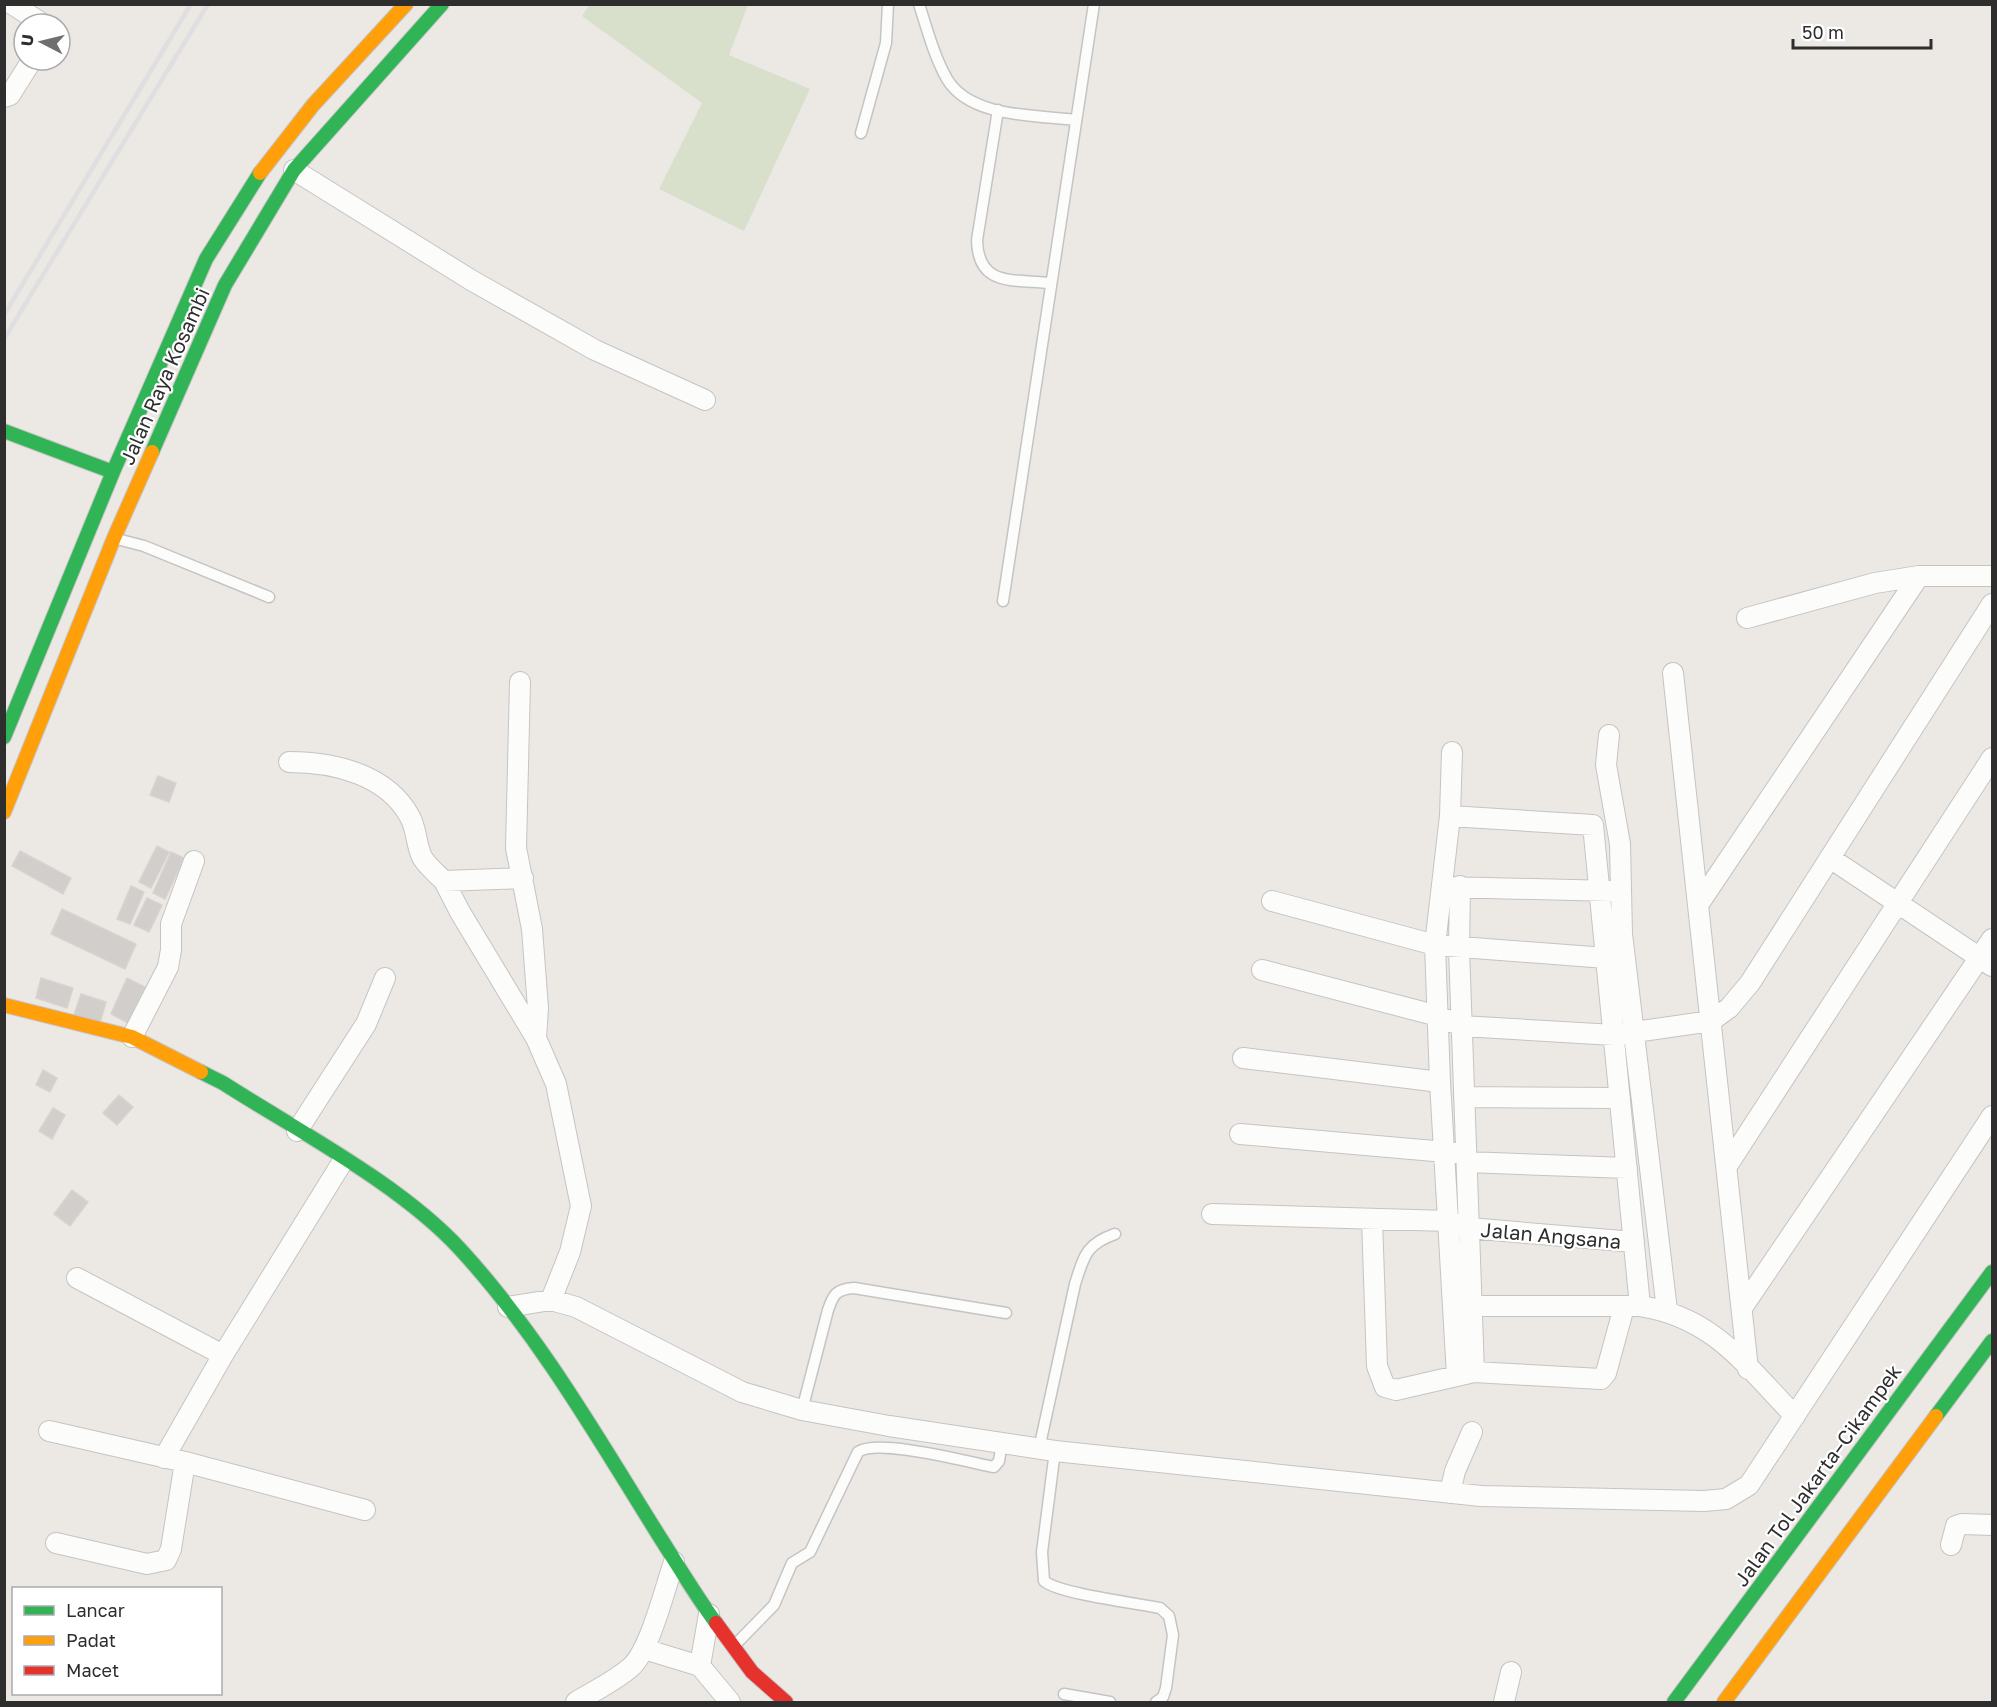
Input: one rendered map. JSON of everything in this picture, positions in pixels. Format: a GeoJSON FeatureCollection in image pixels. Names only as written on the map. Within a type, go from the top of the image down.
{"type":"FeatureCollection","features":[{"type":"Feature","properties":{"kind":"main road","name":"Jalan Raya Kosambi"},"geometry":{"type":"LineString","coordinates":[[4,737],[113,472],[206,260],[263,168],[306,114],[406,4]]}},
{"type":"Feature","properties":{"kind":"main road","name":"Jalan Raya Kosambi"},"geometry":{"type":"LineString","coordinates":[[4,812],[114,538],[225,285],[294,170],[442,4]]}},
{"type":"Feature","properties":{"kind":"main road"},"geometry":{"type":"LineString","coordinates":[[4,431],[113,472]]}},
{"type":"Feature","properties":{"kind":"main road"},"geometry":{"type":"LineString","coordinates":[[4,1005],[132,1037],[223,1083],[377,1181],[428,1218],[460,1249],[508,1307],[558,1377],[674,1562],[732,1647],[752,1672],[786,1702]]}},
{"type":"Feature","properties":{"kind":"main road","name":"Jalan Tol Jakarta–Cikampek"},"geometry":{"type":"LineString","coordinates":[[1674,1702],[1992,1272]]}},
{"type":"Feature","properties":{"kind":"main road"},"geometry":{"type":"LineString","coordinates":[[1724,1702],[1992,1341]]}},
{"type":"Feature","properties":{"kind":"street"},"geometry":{"type":"LineString","coordinates":[[4,97],[10,95],[24,72]]}},
{"type":"Feature","properties":{"kind":"street"},"geometry":{"type":"LineString","coordinates":[[294,170],[471,280],[596,350],[705,400]]}},
{"type":"Feature","properties":{"kind":"street"},"geometry":{"type":"LineString","coordinates":[[1747,618],[1875,583],[1919,576],[1992,576]]}},
{"type":"Feature","properties":{"kind":"street"},"geometry":{"type":"LineString","coordinates":[[1698,905],[1919,576]]}},
{"type":"Feature","properties":{"kind":"street"},"geometry":{"type":"LineString","coordinates":[[1262,970],[1438,1016],[1462,1026],[1614,1035],[1711,1021],[1729,1008],[1750,983],[1992,604]]}},
{"type":"Feature","properties":{"kind":"street"},"geometry":{"type":"LineString","coordinates":[[1673,673],[1748,1369]]}},
{"type":"Feature","properties":{"kind":"street"},"geometry":{"type":"LineString","coordinates":[[520,682],[516,848],[523,878],[537,985],[536,1038]]}},
{"type":"Feature","properties":{"kind":"street"},"geometry":{"type":"LineString","coordinates":[[1609,735],[1606,765],[1620,844],[1622,934],[1667,1310]]}},
{"type":"Feature","properties":{"kind":"street"},"geometry":{"type":"LineString","coordinates":[[1452,752],[1450,886],[1459,949],[1472,1306],[1465,1374]]}},
{"type":"Feature","properties":{"kind":"street"},"geometry":{"type":"LineString","coordinates":[[1727,1167],[1992,758]]}},
{"type":"Feature","properties":{"kind":"street"},"geometry":{"type":"LineString","coordinates":[[289,762],[333,764],[373,781],[393,794],[409,816],[418,835],[422,857],[444,881],[460,912],[536,1038],[556,1084],[581,1206],[570,1252],[550,1300]]}},
{"type":"Feature","properties":{"kind":"street"},"geometry":{"type":"LineString","coordinates":[[1372,1219],[1377,1366],[1384,1387],[1396,1390],[1465,1374],[1595,1381],[1601,1379],[1606,1373],[1632,1307],[1634,1242],[1593,825],[1450,816]]}},
{"type":"Feature","properties":{"kind":"street"},"geometry":{"type":"LineString","coordinates":[[1830,858],[1986,963]]}},
{"type":"Feature","properties":{"kind":"street"},"geometry":{"type":"LineString","coordinates":[[132,1037],[168,967],[171,950],[171,924],[194,861]]}},
{"type":"Feature","properties":{"kind":"street"},"geometry":{"type":"LineString","coordinates":[[444,881],[523,878]]}},
{"type":"Feature","properties":{"kind":"street"},"geometry":{"type":"LineString","coordinates":[[1450,886],[1622,891]]}},
{"type":"Feature","properties":{"kind":"street"},"geometry":{"type":"LineString","coordinates":[[1450,886],[1436,945],[1440,1082],[1448,1221],[1465,1374]]}},
{"type":"Feature","properties":{"kind":"street"},"geometry":{"type":"LineString","coordinates":[[1272,901],[1436,945],[1459,949],[1606,958]]}},
{"type":"Feature","properties":{"kind":"street"},"geometry":{"type":"LineString","coordinates":[[1742,1308],[1986,963],[1992,939]]}},
{"type":"Feature","properties":{"kind":"street"},"geometry":{"type":"LineString","coordinates":[[297,1131],[366,1024],[385,978]]}},
{"type":"Feature","properties":{"kind":"street"},"geometry":{"type":"LineString","coordinates":[[1243,1058],[1440,1082]]}},
{"type":"Feature","properties":{"kind":"street"},"geometry":{"type":"LineString","coordinates":[[1464,1097],[1620,1098]]}},
{"type":"Feature","properties":{"kind":"street"},"geometry":{"type":"LineString","coordinates":[[508,1307],[550,1300],[576,1307],[741,1392],[802,1410],[1002,1443],[1047,1450],[1450,1493],[1704,1501],[1726,1499],[1749,1485],[1992,1116]]}},
{"type":"Feature","properties":{"kind":"street"},"geometry":{"type":"LineString","coordinates":[[1240,1134],[1466,1158],[1627,1168]]}},
{"type":"Feature","properties":{"kind":"street"},"geometry":{"type":"LineString","coordinates":[[164,1458],[223,1355],[343,1161]]}},
{"type":"Feature","properties":{"kind":"street"},"geometry":{"type":"LineString","coordinates":[[1630,1206],[1655,1204]]}},
{"type":"Feature","properties":{"kind":"street","name":"Jalan Angsana"},"geometry":{"type":"LineString","coordinates":[[1212,1214],[1448,1221],[1469,1228],[1634,1242]]}},
{"type":"Feature","properties":{"kind":"street"},"geometry":{"type":"LineString","coordinates":[[77,1278],[223,1355]]}},
{"type":"Feature","properties":{"kind":"street"},"geometry":{"type":"LineString","coordinates":[[1472,1306],[1632,1307],[1667,1310],[1713,1334],[1730,1346],[1748,1369],[1795,1416]]}},
{"type":"Feature","properties":{"kind":"street"},"geometry":{"type":"LineString","coordinates":[[49,1431],[185,1462],[365,1510]]}},
{"type":"Feature","properties":{"kind":"street"},"geometry":{"type":"LineString","coordinates":[[1450,1493],[1458,1461],[1472,1431]]}},
{"type":"Feature","properties":{"kind":"street"},"geometry":{"type":"LineString","coordinates":[[56,1543],[147,1564],[166,1560],[171,1549],[185,1462]]}},
{"type":"Feature","properties":{"kind":"street"},"geometry":{"type":"LineString","coordinates":[[1951,1545],[1956,1526],[1962,1524],[1992,1525]]}},
{"type":"Feature","properties":{"kind":"street"},"geometry":{"type":"LineString","coordinates":[[576,1702],[616,1679],[634,1665],[644,1649],[674,1562]]}},
{"type":"Feature","properties":{"kind":"street"},"geometry":{"type":"LineString","coordinates":[[700,1666],[709,1614]]}},
{"type":"Feature","properties":{"kind":"street"},"geometry":{"type":"LineString","coordinates":[[644,1649],[700,1666],[730,1702]]}},
{"type":"Feature","properties":{"kind":"street"},"geometry":{"type":"LineString","coordinates":[[1504,1702],[1510,1672]]}},
{"type":"Feature","properties":{"kind":"lane"},"geometry":{"type":"LineString","coordinates":[[861,133],[886,43],[888,4]]}},
{"type":"Feature","properties":{"kind":"lane"},"geometry":{"type":"LineString","coordinates":[[919,4],[948,81],[959,94],[975,103],[998,110],[1076,120]]}},
{"type":"Feature","properties":{"kind":"lane"},"geometry":{"type":"LineString","coordinates":[[1003,601],[1094,4]]}},
{"type":"Feature","properties":{"kind":"lane"},"geometry":{"type":"LineString","coordinates":[[998,110],[977,240],[977,256],[986,272],[999,277],[1050,283]]}},
{"type":"Feature","properties":{"kind":"lane"},"geometry":{"type":"LineString","coordinates":[[114,538],[144,546],[269,597]]}},
{"type":"Feature","properties":{"kind":"lane"},"geometry":{"type":"LineString","coordinates":[[1115,1234],[1099,1239],[1089,1247],[1075,1284],[1047,1450],[1042,1552],[1044,1581],[1049,1586],[1080,1594],[1160,1608],[1169,1616],[1173,1625],[1173,1635],[1166,1688],[1163,1697],[1156,1702]]}},
{"type":"Feature","properties":{"kind":"lane"},"geometry":{"type":"LineString","coordinates":[[802,1410],[828,1310],[833,1295],[838,1291],[854,1288],[1006,1313]]}},
{"type":"Feature","properties":{"kind":"lane"},"geometry":{"type":"LineString","coordinates":[[732,1647],[774,1605],[792,1563],[810,1552],[858,1452],[875,1447],[994,1467],[999,1461],[1002,1443]]}},
{"type":"Feature","properties":{"kind":"lane"},"geometry":{"type":"LineString","coordinates":[[1064,1694],[1110,1702]]}},
{"type":"Feature","properties":{"kind":"green space"},"geometry":{"type":"Polygon","coordinates":[[[590,4],[748,5],[729,55],[810,89],[744,231],[659,189],[702,103],[582,16],[590,4]]]}},
{"type":"Feature","properties":{"kind":"building"},"geometry":{"type":"Polygon","coordinates":[[[158,776],[176,783],[169,802],[150,795],[158,776]]]}},
{"type":"Feature","properties":{"kind":"building"},"geometry":{"type":"Polygon","coordinates":[[[157,846],[169,852],[151,888],[139,882],[157,846]]]}},
{"type":"Feature","properties":{"kind":"building"},"geometry":{"type":"Polygon","coordinates":[[[20,851],[71,878],[63,894],[12,866],[20,851]]]}},
{"type":"Feature","properties":{"kind":"building"},"geometry":{"type":"Polygon","coordinates":[[[171,852],[184,858],[165,899],[153,893],[171,852]]]}},
{"type":"Feature","properties":{"kind":"building"},"geometry":{"type":"Polygon","coordinates":[[[131,886],[144,892],[130,924],[117,919],[131,886]]]}},
{"type":"Feature","properties":{"kind":"building"},"geometry":{"type":"Polygon","coordinates":[[[147,898],[162,905],[149,932],[134,925],[147,898]]]}},
{"type":"Feature","properties":{"kind":"building"},"geometry":{"type":"Polygon","coordinates":[[[62,909],[136,944],[125,969],[51,934],[62,909]]]}},
{"type":"Feature","properties":{"kind":"building"},"geometry":{"type":"Polygon","coordinates":[[[41,978],[73,988],[67,1008],[36,998],[41,978]]]}},
{"type":"Feature","properties":{"kind":"building"},"geometry":{"type":"Polygon","coordinates":[[[127,978],[145,987],[128,1023],[111,1014],[127,978]]]}},
{"type":"Feature","properties":{"kind":"building"},"geometry":{"type":"Polygon","coordinates":[[[81,994],[106,1002],[100,1023],[74,1015],[81,994]]]}},
{"type":"Feature","properties":{"kind":"building"},"geometry":{"type":"Polygon","coordinates":[[[43,1070],[57,1078],[50,1092],[36,1085],[43,1070]]]}},
{"type":"Feature","properties":{"kind":"building"},"geometry":{"type":"Polygon","coordinates":[[[119,1095],[133,1107],[117,1125],[103,1113],[119,1095]]]}},
{"type":"Feature","properties":{"kind":"building"},"geometry":{"type":"Polygon","coordinates":[[[53,1108],[65,1115],[52,1139],[39,1131],[53,1108]]]}},
{"type":"Feature","properties":{"kind":"building"},"geometry":{"type":"Polygon","coordinates":[[[72,1190],[88,1202],[70,1226],[54,1214],[72,1190]]]}},
{"type":"Feature","properties":{"kind":"railway"},"geometry":{"type":"LineString","coordinates":[[4,315],[191,4]]}},
{"type":"Feature","properties":{"kind":"railway"},"geometry":{"type":"LineString","coordinates":[[4,339],[208,4]]}},
{"type":"Feature","properties":{"kind":"traffic: fast"},"geometry":{"type":"LineString","coordinates":[[152,452],[225,285],[294,170],[442,4]]}},
{"type":"Feature","properties":{"kind":"traffic: fast"},"geometry":{"type":"LineString","coordinates":[[4,737],[113,472],[206,259],[260,173]]}},
{"type":"Feature","properties":{"kind":"traffic: fast"},"geometry":{"type":"LineString","coordinates":[[4,431],[113,472]]}},
{"type":"Feature","properties":{"kind":"traffic: fast"},"geometry":{"type":"LineString","coordinates":[[201,1072],[315,1139],[378,1181],[436,1225],[460,1249],[489,1282],[542,1353],[716,1623]]}},
{"type":"Feature","properties":{"kind":"traffic: fast"},"geometry":{"type":"LineString","coordinates":[[1674,1702],[1992,1272]]}},
{"type":"Feature","properties":{"kind":"traffic: fast"},"geometry":{"type":"LineString","coordinates":[[1936,1416],[1992,1341]]}},
{"type":"Feature","properties":{"kind":"traffic: slow"},"geometry":{"type":"LineString","coordinates":[[260,173],[313,105],[406,4]]}},
{"type":"Feature","properties":{"kind":"traffic: slow"},"geometry":{"type":"LineString","coordinates":[[4,812],[114,538],[152,452]]}},
{"type":"Feature","properties":{"kind":"traffic: slow"},"geometry":{"type":"LineString","coordinates":[[4,1005],[132,1037],[201,1072]]}},
{"type":"Feature","properties":{"kind":"traffic: slow"},"geometry":{"type":"LineString","coordinates":[[1724,1702],[1936,1416]]}},
{"type":"Feature","properties":{"kind":"traffic: jam"},"geometry":{"type":"LineString","coordinates":[[716,1623],[752,1672],[786,1702]]}}]}
